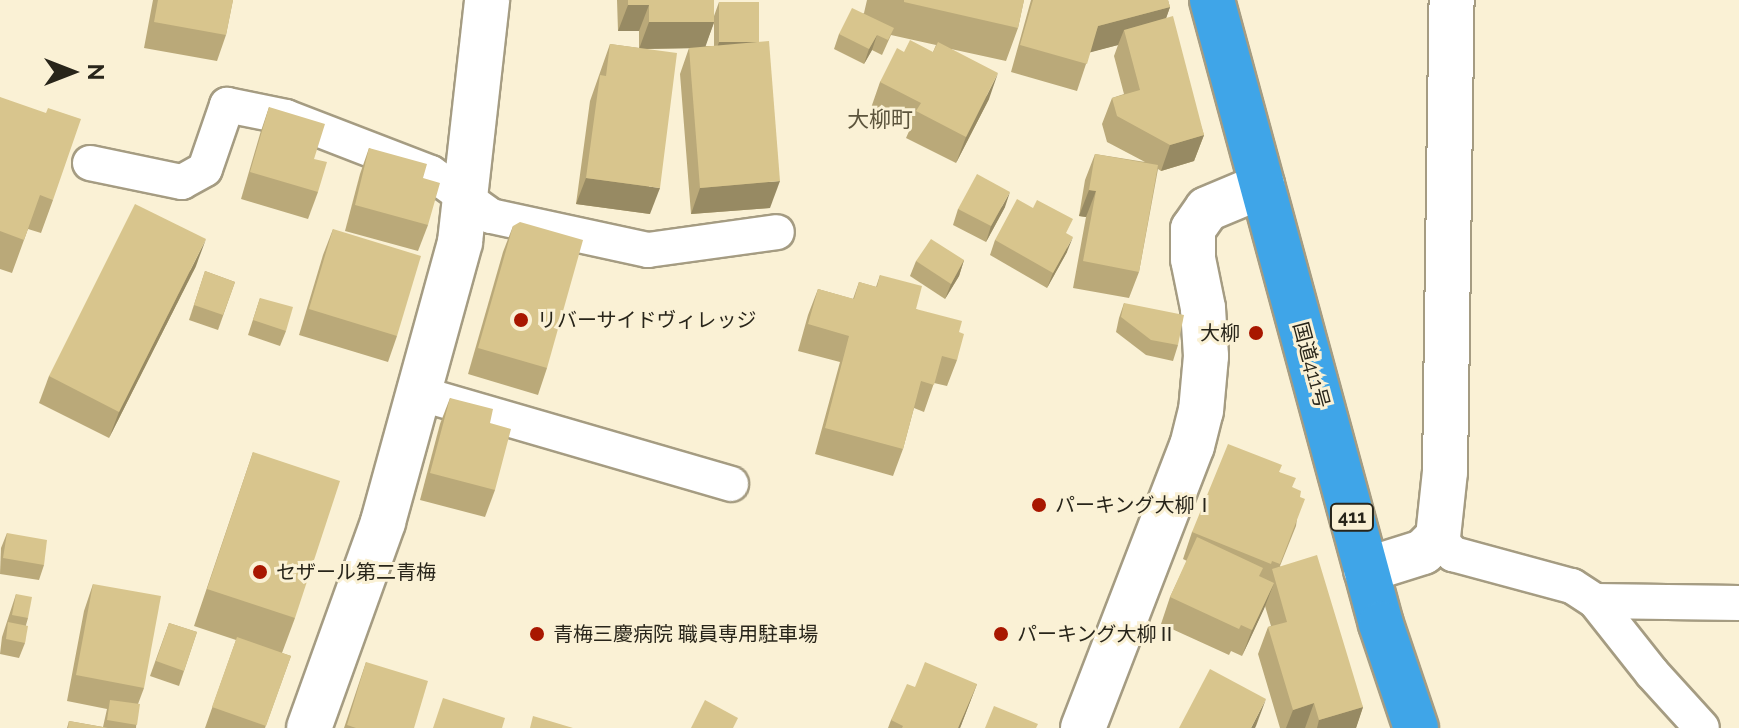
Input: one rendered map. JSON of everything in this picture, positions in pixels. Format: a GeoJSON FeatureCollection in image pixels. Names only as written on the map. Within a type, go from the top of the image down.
{"type":"FeatureCollection","features":[{"type":"Feature","properties":{"kind":"highway","name":"国道411号"},"geometry":{"type":"LineString","coordinates":[[1212,0],[1366,570],[1416,728]]}},
{"type":"Feature","properties":{"kind":"street"},"geometry":{"type":"LineString","coordinates":[[309,728],[383,522],[460,242],[487,0]]}},
{"type":"Feature","properties":{"kind":"street"},"geometry":{"type":"LineString","coordinates":[[1366,570],[1423,552],[1438,537],[1445,472],[1452,0]]}},
{"type":"Feature","properties":{"kind":"street"},"geometry":{"type":"LineString","coordinates":[[1083,728],[1192,446],[1201,411],[1206,356],[1203,308],[1193,259],[1193,229],[1207,209],[1262,186]]}},
{"type":"Feature","properties":{"kind":"lane"},"geometry":{"type":"LineString","coordinates":[[90,163],[182,182],[205,169],[227,105],[286,117],[431,173],[491,216],[648,250],[777,232]]}},
{"type":"Feature","properties":{"kind":"lane"},"geometry":{"type":"LineString","coordinates":[[418,393],[731,484]]}},
{"type":"Feature","properties":{"kind":"lane"},"geometry":{"type":"LineString","coordinates":[[1438,537],[1453,554],[1572,586],[1595,601],[1652,673],[1702,728]]}},
{"type":"Feature","properties":{"kind":"lane"},"geometry":{"type":"LineString","coordinates":[[1595,601],[1739,603]]}},
{"type":"Feature","properties":{"kind":"building"},"geometry":{"type":"Polygon","coordinates":[[[158,0],[233,0],[226,35],[154,22],[158,0]]]}},
{"type":"Feature","properties":{"kind":"building"},"geometry":{"type":"Polygon","coordinates":[[[628,0],[714,0],[714,22],[649,22],[649,5],[628,5],[628,0]]]}},
{"type":"Feature","properties":{"kind":"building"},"geometry":{"type":"Polygon","coordinates":[[[904,0],[1024,0],[1018,28],[904,0]]]}},
{"type":"Feature","properties":{"kind":"building"},"geometry":{"type":"Polygon","coordinates":[[[1033,0],[1168,0],[1170,7],[1098,26],[1087,64],[1020,45],[1033,0]]]}},
{"type":"Feature","properties":{"kind":"building"},"geometry":{"type":"Polygon","coordinates":[[[719,2],[759,2],[759,42],[719,42],[719,2]]]}},
{"type":"Feature","properties":{"kind":"building"},"geometry":{"type":"Polygon","coordinates":[[[852,8],[894,28],[888,40],[877,35],[869,49],[839,34],[852,8]]]}},
{"type":"Feature","properties":{"kind":"building"},"geometry":{"type":"Polygon","coordinates":[[[1173,16],[1204,135],[1170,145],[1117,116],[1112,98],[1140,90],[1124,30],[1173,16]]]}},
{"type":"Feature","properties":{"kind":"building"},"geometry":{"type":"Polygon","coordinates":[[[910,40],[933,52],[938,42],[998,73],[966,137],[916,111],[921,103],[880,82],[897,48],[904,52],[910,40]]]}},
{"type":"Feature","properties":{"kind":"building"},"geometry":{"type":"Polygon","coordinates":[[[769,41],[780,181],[700,188],[689,48],[769,41]]]}},
{"type":"Feature","properties":{"kind":"building"},"geometry":{"type":"Polygon","coordinates":[[[610,44],[677,53],[660,188],[586,178],[600,75],[606,76],[610,44]]]}},
{"type":"Feature","properties":{"kind":"building"},"geometry":{"type":"Polygon","coordinates":[[[0,97],[46,113],[48,108],[81,119],[53,200],[40,195],[24,240],[0,231],[0,97]]]}},
{"type":"Feature","properties":{"kind":"building"},"geometry":{"type":"Polygon","coordinates":[[[269,107],[325,124],[314,159],[327,162],[318,192],[250,172],[269,107]]]}},
{"type":"Feature","properties":{"kind":"building"},"geometry":{"type":"Polygon","coordinates":[[[369,148],[427,164],[423,178],[440,183],[428,225],[355,205],[369,148]]]}},
{"type":"Feature","properties":{"kind":"building"},"geometry":{"type":"Polygon","coordinates":[[[1095,154],[1158,165],[1139,272],[1083,261],[1096,191],[1089,190],[1095,154]]]}},
{"type":"Feature","properties":{"kind":"building"},"geometry":{"type":"Polygon","coordinates":[[[977,174],[1010,192],[991,226],[958,209],[977,174]]]}},
{"type":"Feature","properties":{"kind":"building"},"geometry":{"type":"Polygon","coordinates":[[[1017,199],[1033,208],[1037,200],[1073,219],[1066,233],[1073,237],[1053,273],[995,240],[1017,199]]]}},
{"type":"Feature","properties":{"kind":"building"},"geometry":{"type":"Polygon","coordinates":[[[135,204],[206,239],[119,412],[49,376],[135,204]]]}},
{"type":"Feature","properties":{"kind":"building","name":"リバーサイドヴィレッジ"},"geometry":{"type":"Polygon","coordinates":[[[520,222],[583,240],[547,368],[478,348],[513,226],[520,222]]]}},
{"type":"Feature","properties":{"kind":"building"},"geometry":{"type":"Polygon","coordinates":[[[333,229],[421,256],[397,336],[309,309],[333,229]]]}},
{"type":"Feature","properties":{"kind":"building"},"geometry":{"type":"Polygon","coordinates":[[[931,239],[964,260],[951,284],[916,261],[931,239]]]}},
{"type":"Feature","properties":{"kind":"building"},"geometry":{"type":"Polygon","coordinates":[[[205,271],[235,282],[223,315],[194,305],[205,271]]]}},
{"type":"Feature","properties":{"kind":"building"},"geometry":{"type":"Polygon","coordinates":[[[880,275],[922,286],[916,309],[962,321],[959,332],[964,334],[957,360],[942,356],[934,385],[921,381],[903,449],[825,428],[849,336],[808,324],[818,289],[854,299],[859,282],[877,287],[880,275]]]}},
{"type":"Feature","properties":{"kind":"building"},"geometry":{"type":"Polygon","coordinates":[[[260,298],[293,307],[286,331],[253,320],[260,298]]]}},
{"type":"Feature","properties":{"kind":"building"},"geometry":{"type":"Polygon","coordinates":[[[1124,303],[1184,315],[1178,345],[1151,340],[1121,317],[1124,303]]]}},
{"type":"Feature","properties":{"kind":"building"},"geometry":{"type":"Polygon","coordinates":[[[450,398],[493,409],[490,423],[511,429],[495,490],[430,473],[450,398]]]}},
{"type":"Feature","properties":{"kind":"building"},"geometry":{"type":"Polygon","coordinates":[[[1228,444],[1282,465],[1279,472],[1296,478],[1292,487],[1301,491],[1300,497],[1305,499],[1280,564],[1272,561],[1271,564],[1192,532],[1228,444]]]}},
{"type":"Feature","properties":{"kind":"building","name":"セザール第二青梅"},"geometry":{"type":"Polygon","coordinates":[[[253,452],[340,481],[295,618],[207,589],[253,452]]]}},
{"type":"Feature","properties":{"kind":"building"},"geometry":{"type":"Polygon","coordinates":[[[7,533],[47,540],[44,565],[3,558],[7,533]]]}},
{"type":"Feature","properties":{"kind":"building"},"geometry":{"type":"Polygon","coordinates":[[[1197,537],[1263,568],[1259,576],[1274,583],[1252,630],[1241,625],[1239,629],[1170,597],[1197,537]]]}},
{"type":"Feature","properties":{"kind":"building"},"geometry":{"type":"Polygon","coordinates":[[[1317,555],[1363,707],[1319,720],[1314,703],[1293,710],[1268,627],[1287,622],[1272,569],[1317,555]]]}},
{"type":"Feature","properties":{"kind":"building"},"geometry":{"type":"Polygon","coordinates":[[[93,584],[161,596],[144,688],[76,675],[93,584]]]}},
{"type":"Feature","properties":{"kind":"building"},"geometry":{"type":"Polygon","coordinates":[[[16,594],[32,597],[28,618],[12,615],[16,594]]]}},
{"type":"Feature","properties":{"kind":"building"},"geometry":{"type":"Polygon","coordinates":[[[8,622],[28,626],[25,643],[6,639],[8,622]]]}},
{"type":"Feature","properties":{"kind":"building"},"geometry":{"type":"Polygon","coordinates":[[[169,623],[197,632],[184,671],[156,661],[169,623]]]}},
{"type":"Feature","properties":{"kind":"building"},"geometry":{"type":"Polygon","coordinates":[[[237,637],[291,656],[266,726],[212,707],[237,637]]]}},
{"type":"Feature","properties":{"kind":"building"},"geometry":{"type":"Polygon","coordinates":[[[366,662],[428,681],[414,728],[356,728],[347,725],[366,662]]]}},
{"type":"Feature","properties":{"kind":"building"},"geometry":{"type":"Polygon","coordinates":[[[925,662],[977,684],[958,728],[902,728],[891,720],[907,684],[915,687],[925,662]]]}},
{"type":"Feature","properties":{"kind":"building"},"geometry":{"type":"Polygon","coordinates":[[[1210,669],[1266,699],[1251,728],[1179,728],[1210,669]]]}},
{"type":"Feature","properties":{"kind":"building"},"geometry":{"type":"Polygon","coordinates":[[[443,698],[505,718],[502,728],[433,728],[443,698]]]}},
{"type":"Feature","properties":{"kind":"building"},"geometry":{"type":"Polygon","coordinates":[[[110,700],[140,704],[137,725],[107,720],[110,700]]]}},
{"type":"Feature","properties":{"kind":"building"},"geometry":{"type":"Polygon","coordinates":[[[705,700],[738,718],[733,728],[691,728],[705,700]]]}},
{"type":"Feature","properties":{"kind":"building"},"geometry":{"type":"Polygon","coordinates":[[[994,706],[1038,724],[1036,728],[985,728],[994,706]]]}},
{"type":"Feature","properties":{"kind":"building"},"geometry":{"type":"Polygon","coordinates":[[[533,716],[573,728],[530,728],[533,716]]]}},
{"type":"Feature","properties":{"kind":"building"},"geometry":{"type":"Polygon","coordinates":[[[69,721],[108,728],[68,728],[69,721]]]}},
{"type":"Feature","properties":{"kind":"place","name":"リバーサイドヴィレッジ"},"geometry":{"type":"Point","coordinates":[521,320]}},
{"type":"Feature","properties":{"kind":"place","name":"大柳"},"geometry":{"type":"Point","coordinates":[1256,333]}},
{"type":"Feature","properties":{"kind":"place","name":"パーキング大柳Ⅰ"},"geometry":{"type":"Point","coordinates":[1039,505]}},
{"type":"Feature","properties":{"kind":"place","name":"セザール第二青梅"},"geometry":{"type":"Point","coordinates":[260,572]}},
{"type":"Feature","properties":{"kind":"place","name":"青梅三慶病院 職員専用駐車場"},"geometry":{"type":"Point","coordinates":[537,634]}},
{"type":"Feature","properties":{"kind":"place","name":"パーキング大柳Ⅱ"},"geometry":{"type":"Point","coordinates":[1001,634]}},
{"type":"Feature","properties":{"kind":"district","name":"大柳町"},"geometry":{"type":"Point","coordinates":[880,120]}}]}
